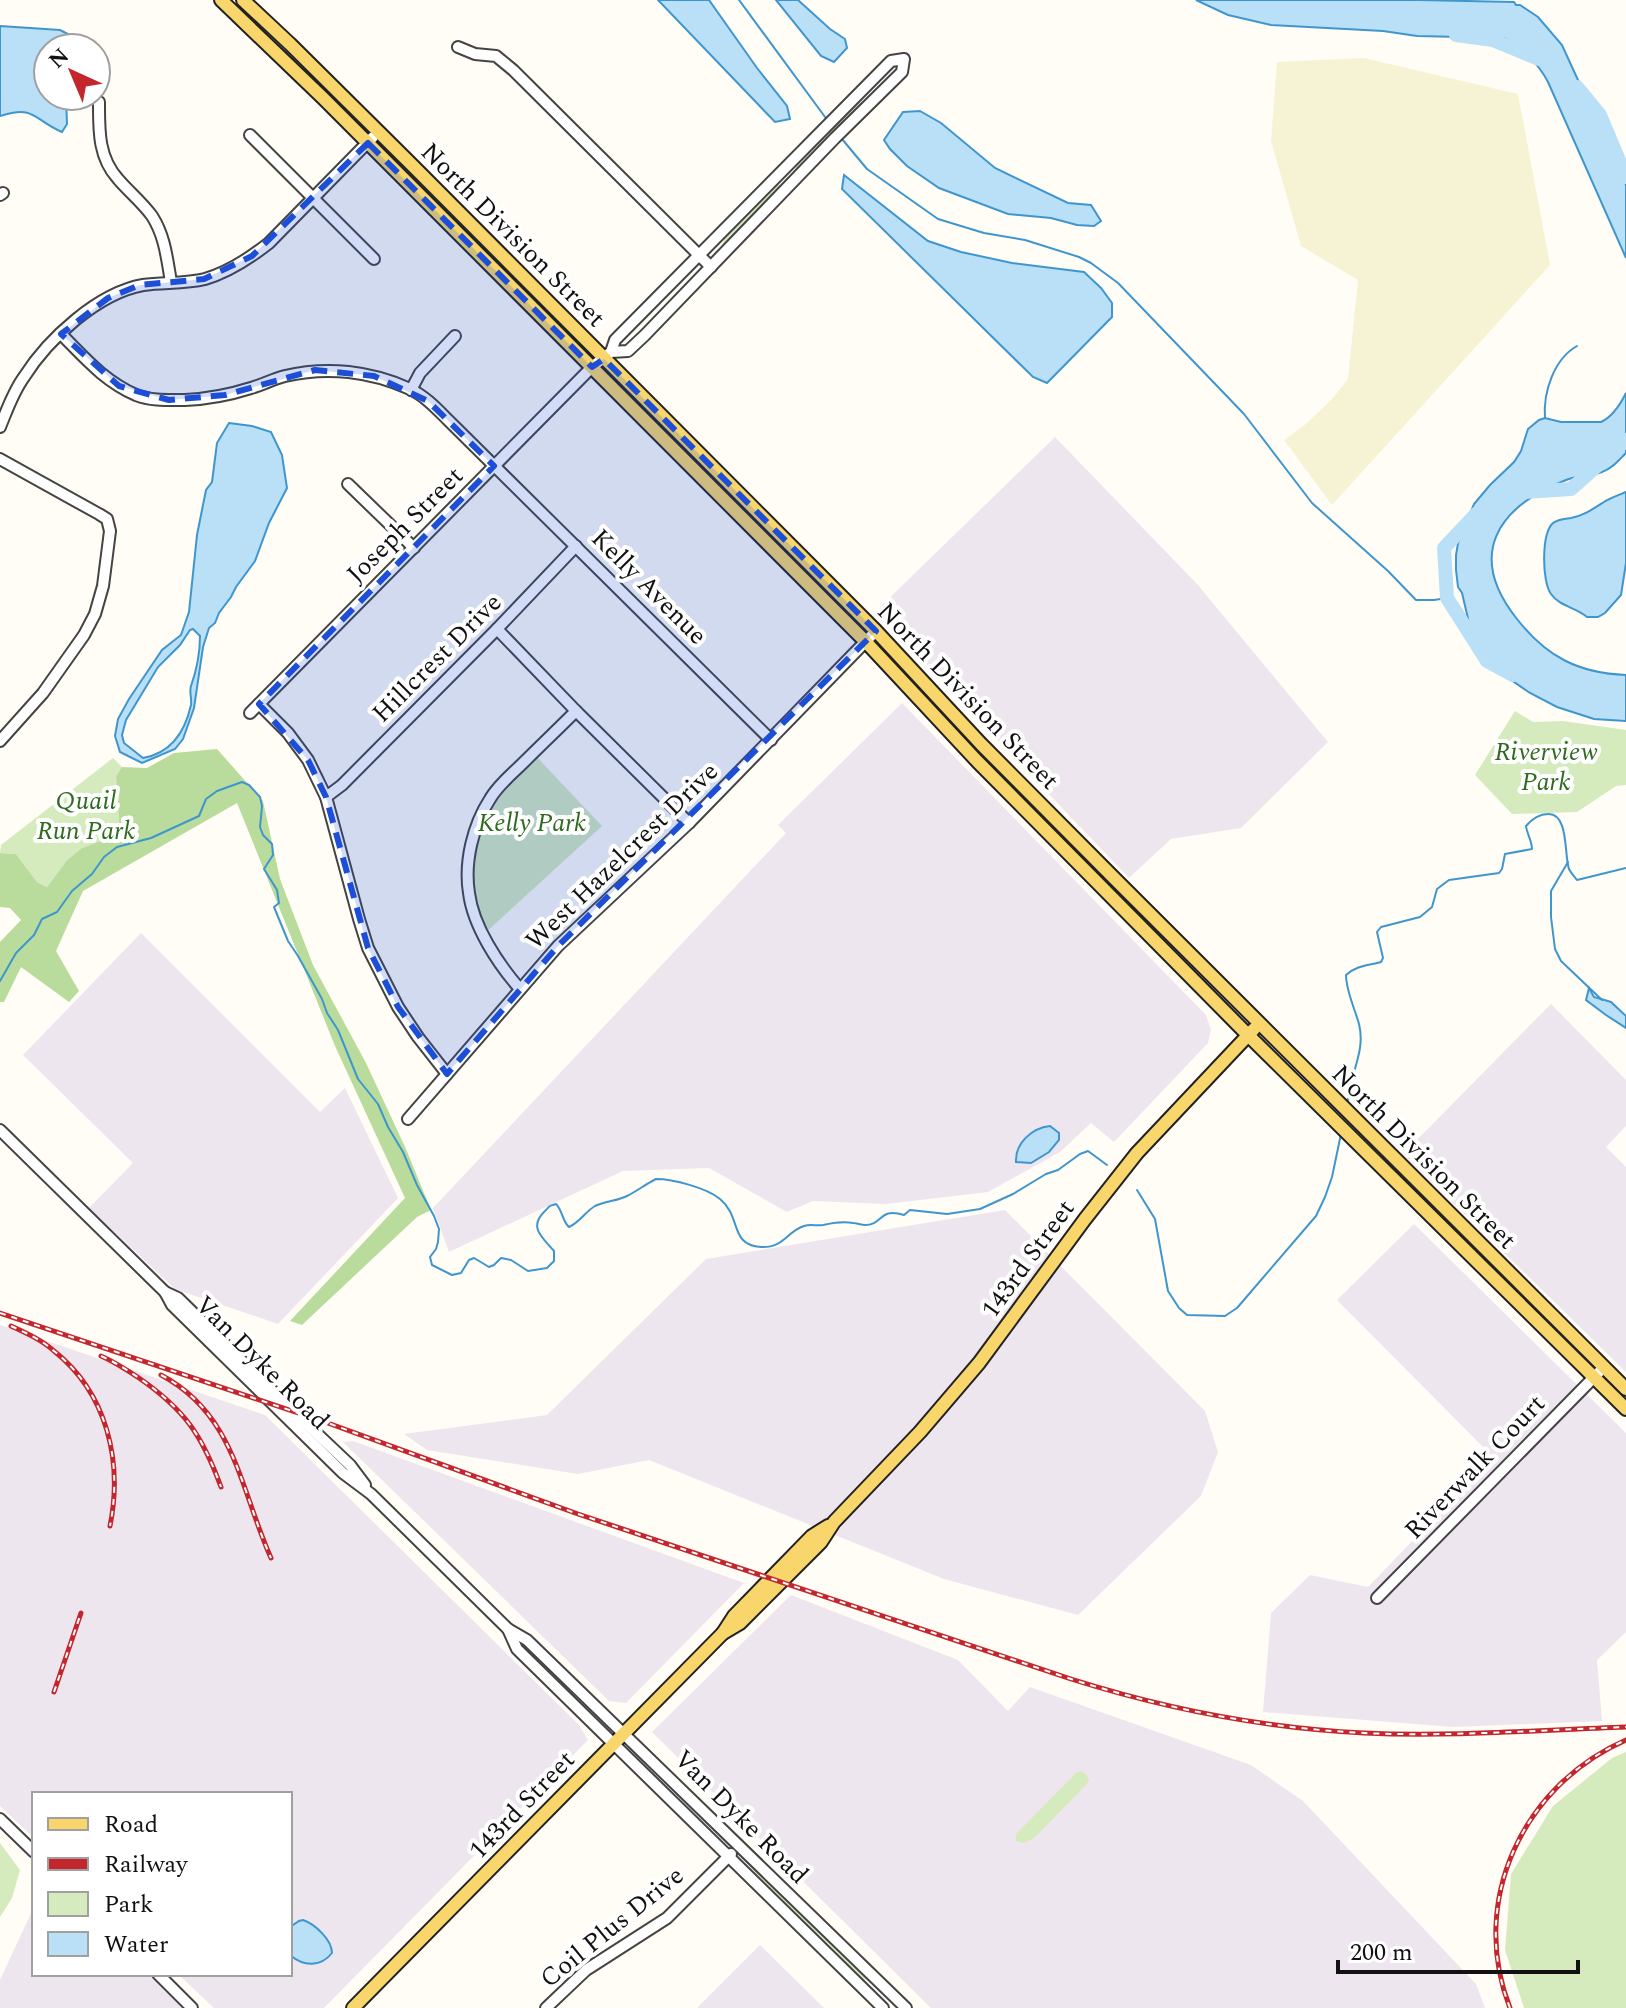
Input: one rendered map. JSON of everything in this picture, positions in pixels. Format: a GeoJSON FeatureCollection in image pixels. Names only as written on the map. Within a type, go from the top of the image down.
{"type":"FeatureCollection","features":[{"type":"Feature","properties":{"kind":"main road","name":"North Division Street"},"geometry":{"type":"LineString","coordinates":[[221,0],[866,642],[977,761],[1248,1035],[1626,1409]]}},
{"type":"Feature","properties":{"kind":"main road","name":"North Division Street"},"geometry":{"type":"LineString","coordinates":[[243,0],[608,355],[876,631],[981,744],[1626,1389]]}},
{"type":"Feature","properties":{"kind":"main road","name":"143rd Street"},"geometry":{"type":"LineString","coordinates":[[353,2008],[723,1633],[740,1623],[821,1542],[834,1522],[959,1387],[1110,1186],[1259,1024]]}},
{"type":"Feature","properties":{"kind":"main road"},"geometry":{"type":"LineString","coordinates":[[1418,1204],[1429,1194]]}},
{"type":"Feature","properties":{"kind":"street"},"geometry":{"type":"LineString","coordinates":[[458,47],[475,54],[496,56],[513,70],[711,267]]}},
{"type":"Feature","properties":{"kind":"street"},"geometry":{"type":"LineString","coordinates":[[904,59],[902,72],[628,351],[608,355],[615,340],[891,61],[904,59]]}},
{"type":"Feature","properties":{"kind":"street"},"geometry":{"type":"LineString","coordinates":[[99,112],[104,160],[115,177],[152,217],[166,247],[171,282]]}},
{"type":"Feature","properties":{"kind":"street"},"geometry":{"type":"LineString","coordinates":[[0,427],[22,379],[38,357],[84,313],[108,298],[140,285],[204,279],[231,269],[269,243],[379,132]]}},
{"type":"Feature","properties":{"kind":"street"},"geometry":{"type":"LineString","coordinates":[[250,135],[374,259]]}},
{"type":"Feature","properties":{"kind":"street"},"geometry":{"type":"LineString","coordinates":[[783,171],[794,181]]}},
{"type":"Feature","properties":{"kind":"street","name":"Kelly Avenue"},"geometry":{"type":"LineString","coordinates":[[61,334],[100,374],[139,396],[169,400],[225,395],[315,370],[374,376],[411,390],[428,401],[771,740]]}},
{"type":"Feature","properties":{"kind":"street"},"geometry":{"type":"LineString","coordinates":[[411,390],[425,366],[455,336]]}},
{"type":"Feature","properties":{"kind":"street","name":"Joseph Street"},"geometry":{"type":"LineString","coordinates":[[250,713],[592,367],[608,355]]}},
{"type":"Feature","properties":{"kind":"street"},"geometry":{"type":"LineString","coordinates":[[0,459],[107,519],[110,531],[103,586],[95,614],[84,635],[31,709],[0,741]]}},
{"type":"Feature","properties":{"kind":"street"},"geometry":{"type":"LineString","coordinates":[[348,484],[414,548]]}},
{"type":"Feature","properties":{"kind":"street","name":"Hillcrest Drive"},"geometry":{"type":"LineString","coordinates":[[326,797],[342,785],[576,546]]}},
{"type":"Feature","properties":{"kind":"street"},"geometry":{"type":"LineString","coordinates":[[497,629],[689,823]]}},
{"type":"Feature","properties":{"kind":"street","name":"West Hazelcrest Drive"},"geometry":{"type":"LineString","coordinates":[[408,1119],[558,946],[689,823],[876,631]]}},
{"type":"Feature","properties":{"kind":"street"},"geometry":{"type":"LineString","coordinates":[[259,704],[288,733],[308,760],[326,797],[368,948],[398,1007],[447,1074]]}},
{"type":"Feature","properties":{"kind":"street"},"geometry":{"type":"LineString","coordinates":[[520,989],[493,952],[476,919],[469,893],[468,868],[472,841],[491,797],[576,711]]}},
{"type":"Feature","properties":{"kind":"street","name":"Van Dyke Road"},"geometry":{"type":"LineString","coordinates":[[0,1130],[165,1292],[172,1305],[272,1405],[343,1473],[371,1494],[508,1629],[527,1640],[624,1732],[906,2008]]}},
{"type":"Feature","properties":{"kind":"street","name":"Riverwalk Court"},"geometry":{"type":"LineString","coordinates":[[1377,1598],[1604,1367]]}},
{"type":"Feature","properties":{"kind":"street","name":"Van Dyke Road"},"geometry":{"type":"LineString","coordinates":[[508,1629],[517,1649],[883,2008]]}},
{"type":"Feature","properties":{"kind":"street"},"geometry":{"type":"LineString","coordinates":[[0,1819],[32,1850]]}},
{"type":"Feature","properties":{"kind":"street","name":"Coil Plus Drive"},"geometry":{"type":"LineString","coordinates":[[546,2008],[586,1970],[667,1918],[739,1845]]}},
{"type":"Feature","properties":{"kind":"street"},"geometry":{"type":"LineString","coordinates":[[160,1976],[192,2008]]}},
{"type":"Feature","properties":{"kind":"highlighted area"},"geometry":{"type":"Polygon","coordinates":[[[368,143],[592,367],[604,359],[876,631],[558,946],[447,1074],[398,1007],[368,948],[326,797],[308,760],[259,704],[494,466],[428,401],[374,376],[315,370],[225,395],[169,400],[119,386],[61,334],[108,298],[140,285],[204,279],[252,256],[368,143]]]}},
{"type":"Feature","properties":{"kind":"shaded area"},"geometry":{"type":"Polygon","coordinates":[[[1364,58],[1518,94],[1550,265],[1332,505],[1284,440],[1306,424],[1348,379],[1358,280],[1301,246],[1271,141],[1277,62],[1364,58]]]}},
{"type":"Feature","properties":{"kind":"shaded area"},"geometry":{"type":"Polygon","coordinates":[[[1055,437],[1197,584],[1328,742],[1241,828],[1171,839],[1129,878],[875,612],[1055,437]]]}},
{"type":"Feature","properties":{"kind":"shaded area"},"geometry":{"type":"Polygon","coordinates":[[[902,703],[1206,1015],[1211,1030],[1208,1043],[1114,1142],[1091,1123],[1060,1152],[988,1192],[886,1204],[813,1201],[787,1212],[709,1168],[623,1171],[449,1252],[433,1208],[786,833],[778,825],[902,703]]]}},
{"type":"Feature","properties":{"kind":"shaded area"},"geometry":{"type":"Polygon","coordinates":[[[141,933],[320,1112],[345,1088],[398,1198],[278,1324],[175,1289],[89,1208],[133,1163],[23,1055],[141,933]]]}},
{"type":"Feature","properties":{"kind":"shaded area"},"geometry":{"type":"Polygon","coordinates":[[[1551,1004],[1626,1080],[1626,1126],[1606,1147],[1626,1167],[1626,1372],[1403,1154],[1551,1004]]]}},
{"type":"Feature","properties":{"kind":"shaded area"},"geometry":{"type":"Polygon","coordinates":[[[1005,1210],[1205,1411],[1218,1452],[1201,1496],[1078,1615],[944,1579],[649,1460],[578,1474],[427,1450],[404,1434],[547,1415],[706,1259],[1005,1210]]]}},
{"type":"Feature","properties":{"kind":"shaded area"},"geometry":{"type":"Polygon","coordinates":[[[1414,1224],[1626,1433],[1626,1632],[1597,1660],[1602,1721],[1453,1727],[1263,1712],[1271,1613],[1310,1575],[1368,1587],[1493,1457],[1337,1300],[1414,1224]]]}},
{"type":"Feature","properties":{"kind":"shaded area"},"geometry":{"type":"Polygon","coordinates":[[[0,1325],[265,1415],[579,1725],[588,1740],[324,2008],[214,2008],[180,1976],[292,1976],[292,1792],[32,1792],[32,1836],[0,1806],[0,1325]]]}},
{"type":"Feature","properties":{"kind":"shaded area"},"geometry":{"type":"Polygon","coordinates":[[[353,1441],[744,1583],[626,1703],[609,1701],[343,1442],[353,1441]]]}},
{"type":"Feature","properties":{"kind":"shaded area"},"geometry":{"type":"Polygon","coordinates":[[[791,1595],[958,1660],[1008,1711],[1030,1687],[1251,1765],[1303,1801],[1476,1984],[1485,2008],[931,2008],[652,1732],[791,1595]]]}},
{"type":"Feature","properties":{"kind":"shaded area"},"geometry":{"type":"Polygon","coordinates":[[[32,1911],[32,1976],[149,1976],[182,2008],[0,2008],[0,1980],[32,1911]]]}},
{"type":"Feature","properties":{"kind":"shaded area"},"geometry":{"type":"Polygon","coordinates":[[[760,1945],[824,2008],[697,2008],[760,1945]]]}},
{"type":"Feature","properties":{"kind":"green space"},"geometry":{"type":"Polygon","coordinates":[[[859,101],[863,105],[796,168],[797,163],[859,101]]]}},
{"type":"Feature","properties":{"kind":"green space"},"geometry":{"type":"Polygon","coordinates":[[[777,183],[781,189],[722,248],[731,228],[777,183]]]}},
{"type":"Feature","properties":{"kind":"green space","name":"Riverview Park"},"geometry":{"type":"Polygon","coordinates":[[[1515,711],[1533,722],[1563,721],[1626,730],[1626,785],[1616,786],[1577,812],[1512,814],[1475,775],[1515,711]]]}},
{"type":"Feature","properties":{"kind":"green space"},"geometry":{"type":"Polygon","coordinates":[[[217,749],[263,801],[280,879],[313,965],[366,1063],[431,1210],[417,1217],[302,1325],[290,1321],[405,1198],[335,1046],[237,803],[83,891],[56,951],[79,991],[69,1002],[21,967],[4,1002],[0,1002],[0,942],[21,920],[10,908],[0,907],[0,853],[16,854],[37,882],[47,887],[67,860],[82,848],[108,838],[119,823],[116,776],[122,767],[147,768],[174,753],[217,749]]]}},
{"type":"Feature","properties":{"kind":"green space","name":"Kelly Park"},"geometry":{"type":"Polygon","coordinates":[[[533,753],[602,826],[484,934],[476,919],[468,868],[491,797],[533,753]]]}},
{"type":"Feature","properties":{"kind":"green space","name":"Quail Run Park"},"geometry":{"type":"Polygon","coordinates":[[[113,758],[122,767],[116,776],[119,822],[108,838],[82,848],[67,860],[47,887],[37,882],[16,854],[0,853],[1,845],[113,758]]]}},
{"type":"Feature","properties":{"kind":"green space"},"geometry":{"type":"Polygon","coordinates":[[[1626,1752],[1626,2008],[1524,2008],[1505,1950],[1511,1874],[1553,1806],[1612,1758],[1626,1752]]]}},
{"type":"Feature","properties":{"kind":"green space"},"geometry":{"type":"Polygon","coordinates":[[[1077,1772],[1087,1775],[1087,1784],[1034,1838],[1024,1843],[1016,1841],[1016,1834],[1077,1772]]]}},
{"type":"Feature","properties":{"kind":"green space"},"geometry":{"type":"Polygon","coordinates":[[[0,1843],[20,1870],[12,1898],[0,1917],[0,1843]]]}},
{"type":"Feature","properties":{"kind":"green space"},"geometry":{"type":"Polygon","coordinates":[[[744,1862],[829,1937],[871,1983],[764,1889],[744,1862]]]}},
{"type":"Feature","properties":{"kind":"water"},"geometry":{"type":"Polygon","coordinates":[[[658,0],[709,0],[787,106],[790,119],[775,122],[658,0]]]}},
{"type":"Feature","properties":{"kind":"water"},"geometry":{"type":"Polygon","coordinates":[[[776,0],[798,0],[845,39],[847,48],[834,62],[821,56],[776,0]]]}},
{"type":"Feature","properties":{"kind":"water"},"geometry":{"type":"Polygon","coordinates":[[[1196,0],[1418,0],[1514,2],[1520,5],[1538,17],[1562,45],[1626,185],[1626,258],[1548,82],[1540,69],[1511,41],[1504,38],[1417,36],[1383,31],[1271,25],[1228,15],[1196,0]]]}},
{"type":"Feature","properties":{"kind":"water"},"geometry":{"type":"Polygon","coordinates":[[[0,26],[64,32],[32,32],[32,112],[67,112],[67,124],[62,132],[28,113],[0,116],[0,26]]]}},
{"type":"Feature","properties":{"kind":"water"},"geometry":{"type":"Polygon","coordinates":[[[920,111],[941,123],[995,168],[1068,203],[1091,205],[1101,221],[1094,226],[1077,225],[1051,218],[1008,214],[939,188],[907,166],[884,140],[903,112],[920,111]]]}},
{"type":"Feature","properties":{"kind":"water"},"geometry":{"type":"Polygon","coordinates":[[[844,175],[928,241],[1012,263],[1084,272],[1112,303],[1112,317],[1047,383],[1033,377],[842,189],[844,175]]]}},
{"type":"Feature","properties":{"kind":"water"},"geometry":{"type":"Polygon","coordinates":[[[1626,393],[1626,453],[1606,471],[1566,480],[1522,504],[1496,536],[1492,554],[1493,574],[1502,596],[1517,619],[1540,644],[1578,666],[1626,675],[1626,721],[1594,719],[1557,707],[1501,673],[1480,647],[1469,623],[1458,587],[1456,555],[1474,504],[1514,462],[1528,429],[1545,418],[1561,422],[1601,422],[1619,405],[1626,393]]]}},
{"type":"Feature","properties":{"kind":"water"},"geometry":{"type":"Polygon","coordinates":[[[229,423],[271,432],[282,455],[287,488],[269,523],[255,561],[209,628],[194,708],[183,739],[175,749],[142,763],[120,752],[115,736],[118,719],[162,650],[181,635],[189,612],[197,535],[206,490],[212,482],[217,443],[229,423]],[[193,629],[190,630],[158,667],[126,720],[122,735],[124,743],[143,758],[169,746],[185,724],[191,705],[190,688],[198,662],[200,636],[193,629]]]}},
{"type":"Feature","properties":{"kind":"water"},"geometry":{"type":"Polygon","coordinates":[[[1626,492],[1626,563],[1621,595],[1605,613],[1587,617],[1559,602],[1551,594],[1545,569],[1546,537],[1553,523],[1580,516],[1626,492]]]}},
{"type":"Feature","properties":{"kind":"water"},"geometry":{"type":"Polygon","coordinates":[[[1589,988],[1594,997],[1611,1002],[1626,1016],[1626,1028],[1586,1000],[1589,988]]]}},
{"type":"Feature","properties":{"kind":"water"},"geometry":{"type":"Polygon","coordinates":[[[1050,1126],[1059,1133],[1059,1140],[1049,1152],[1031,1163],[1016,1162],[1018,1149],[1026,1138],[1050,1126]]]}},
{"type":"Feature","properties":{"kind":"water"},"geometry":{"type":"Polygon","coordinates":[[[299,1921],[308,1922],[326,1938],[332,1953],[328,1958],[312,1964],[292,1957],[292,1926],[299,1921]]]}},
{"type":"Feature","properties":{"kind":"waterway"},"geometry":{"type":"LineString","coordinates":[[739,0],[828,121]]}},
{"type":"Feature","properties":{"kind":"waterway"},"geometry":{"type":"LineString","coordinates":[[1456,35],[1493,40],[1539,59]]}},
{"type":"Feature","properties":{"kind":"waterway"},"geometry":{"type":"LineString","coordinates":[[1577,87],[1600,115],[1626,177]]}},
{"type":"Feature","properties":{"kind":"waterway"},"geometry":{"type":"LineString","coordinates":[[842,139],[867,169],[938,219],[1079,257],[1118,283],[1244,414],[1312,503],[1416,600],[1447,598]]}},
{"type":"Feature","properties":{"kind":"waterway"},"geometry":{"type":"LineString","coordinates":[[1545,418],[1552,377],[1562,359],[1577,346]]}},
{"type":"Feature","properties":{"kind":"waterway"},"geometry":{"type":"LineString","coordinates":[[1525,492],[1571,489],[1626,440]]}},
{"type":"Feature","properties":{"kind":"waterway"},"geometry":{"type":"LineString","coordinates":[[1477,513],[1444,548],[1447,598],[1487,661],[1513,675]]}},
{"type":"Feature","properties":{"kind":"waterway"},"geometry":{"type":"LineString","coordinates":[[0,981],[16,953],[34,935],[42,919],[57,912],[104,857],[117,847],[151,838],[199,816],[206,799],[217,791],[242,782],[260,797],[260,827],[272,844],[273,855],[264,869],[277,890],[279,903],[274,907],[288,941],[338,1030],[358,1079],[378,1104],[434,1216],[439,1229],[436,1249],[430,1257],[432,1265],[452,1275],[461,1273],[469,1260],[474,1258],[489,1267],[501,1258],[511,1260],[528,1271],[547,1268],[554,1261],[554,1251],[537,1227],[540,1217],[550,1206],[556,1204],[569,1227],[595,1206],[627,1196],[656,1179],[690,1185],[714,1195],[727,1206],[744,1241],[769,1247],[806,1225],[841,1222],[871,1224],[890,1213],[904,1215],[910,1210],[947,1214],[980,1209],[1058,1170],[1088,1151],[1107,1165]]}},
{"type":"Feature","properties":{"kind":"waterway"},"geometry":{"type":"LineString","coordinates":[[1347,1104],[1361,1038],[1346,975],[1381,962],[1383,958],[1377,932],[1381,927],[1420,917],[1432,907],[1437,889],[1449,880],[1499,873],[1505,854],[1532,849],[1526,826],[1542,815],[1555,816],[1563,827],[1569,869],[1577,880],[1626,868]]}},
{"type":"Feature","properties":{"kind":"waterway"},"geometry":{"type":"LineString","coordinates":[[1568,862],[1551,891],[1555,949],[1561,961],[1602,1000]]}},
{"type":"Feature","properties":{"kind":"waterway"},"geometry":{"type":"LineString","coordinates":[[1137,1190],[1155,1219],[1168,1291],[1179,1308],[1187,1315],[1225,1316],[1237,1308],[1316,1216],[1332,1177],[1341,1134]]}},
{"type":"Feature","properties":{"kind":"railway"},"geometry":{"type":"LineString","coordinates":[[0,1313],[325,1422],[578,1514],[1071,1679],[1143,1699],[1252,1722],[1364,1733],[1462,1734],[1626,1727]]}},
{"type":"Feature","properties":{"kind":"railway"},"geometry":{"type":"LineString","coordinates":[[11,1326],[54,1351],[87,1387],[98,1408],[112,1453],[114,1502],[110,1526]]}},
{"type":"Feature","properties":{"kind":"railway"},"geometry":{"type":"LineString","coordinates":[[101,1356],[139,1378],[180,1413],[199,1438],[221,1487]]}},
{"type":"Feature","properties":{"kind":"railway"},"geometry":{"type":"LineString","coordinates":[[161,1375],[186,1391],[205,1410],[220,1432],[232,1455],[271,1558]]}},
{"type":"Feature","properties":{"kind":"railway"},"geometry":{"type":"LineString","coordinates":[[54,1692],[81,1613]]}},
{"type":"Feature","properties":{"kind":"railway"},"geometry":{"type":"LineString","coordinates":[[1510,2008],[1499,1968],[1496,1927],[1501,1888],[1514,1851],[1533,1816],[1559,1786],[1590,1760],[1626,1740]]}}]}
